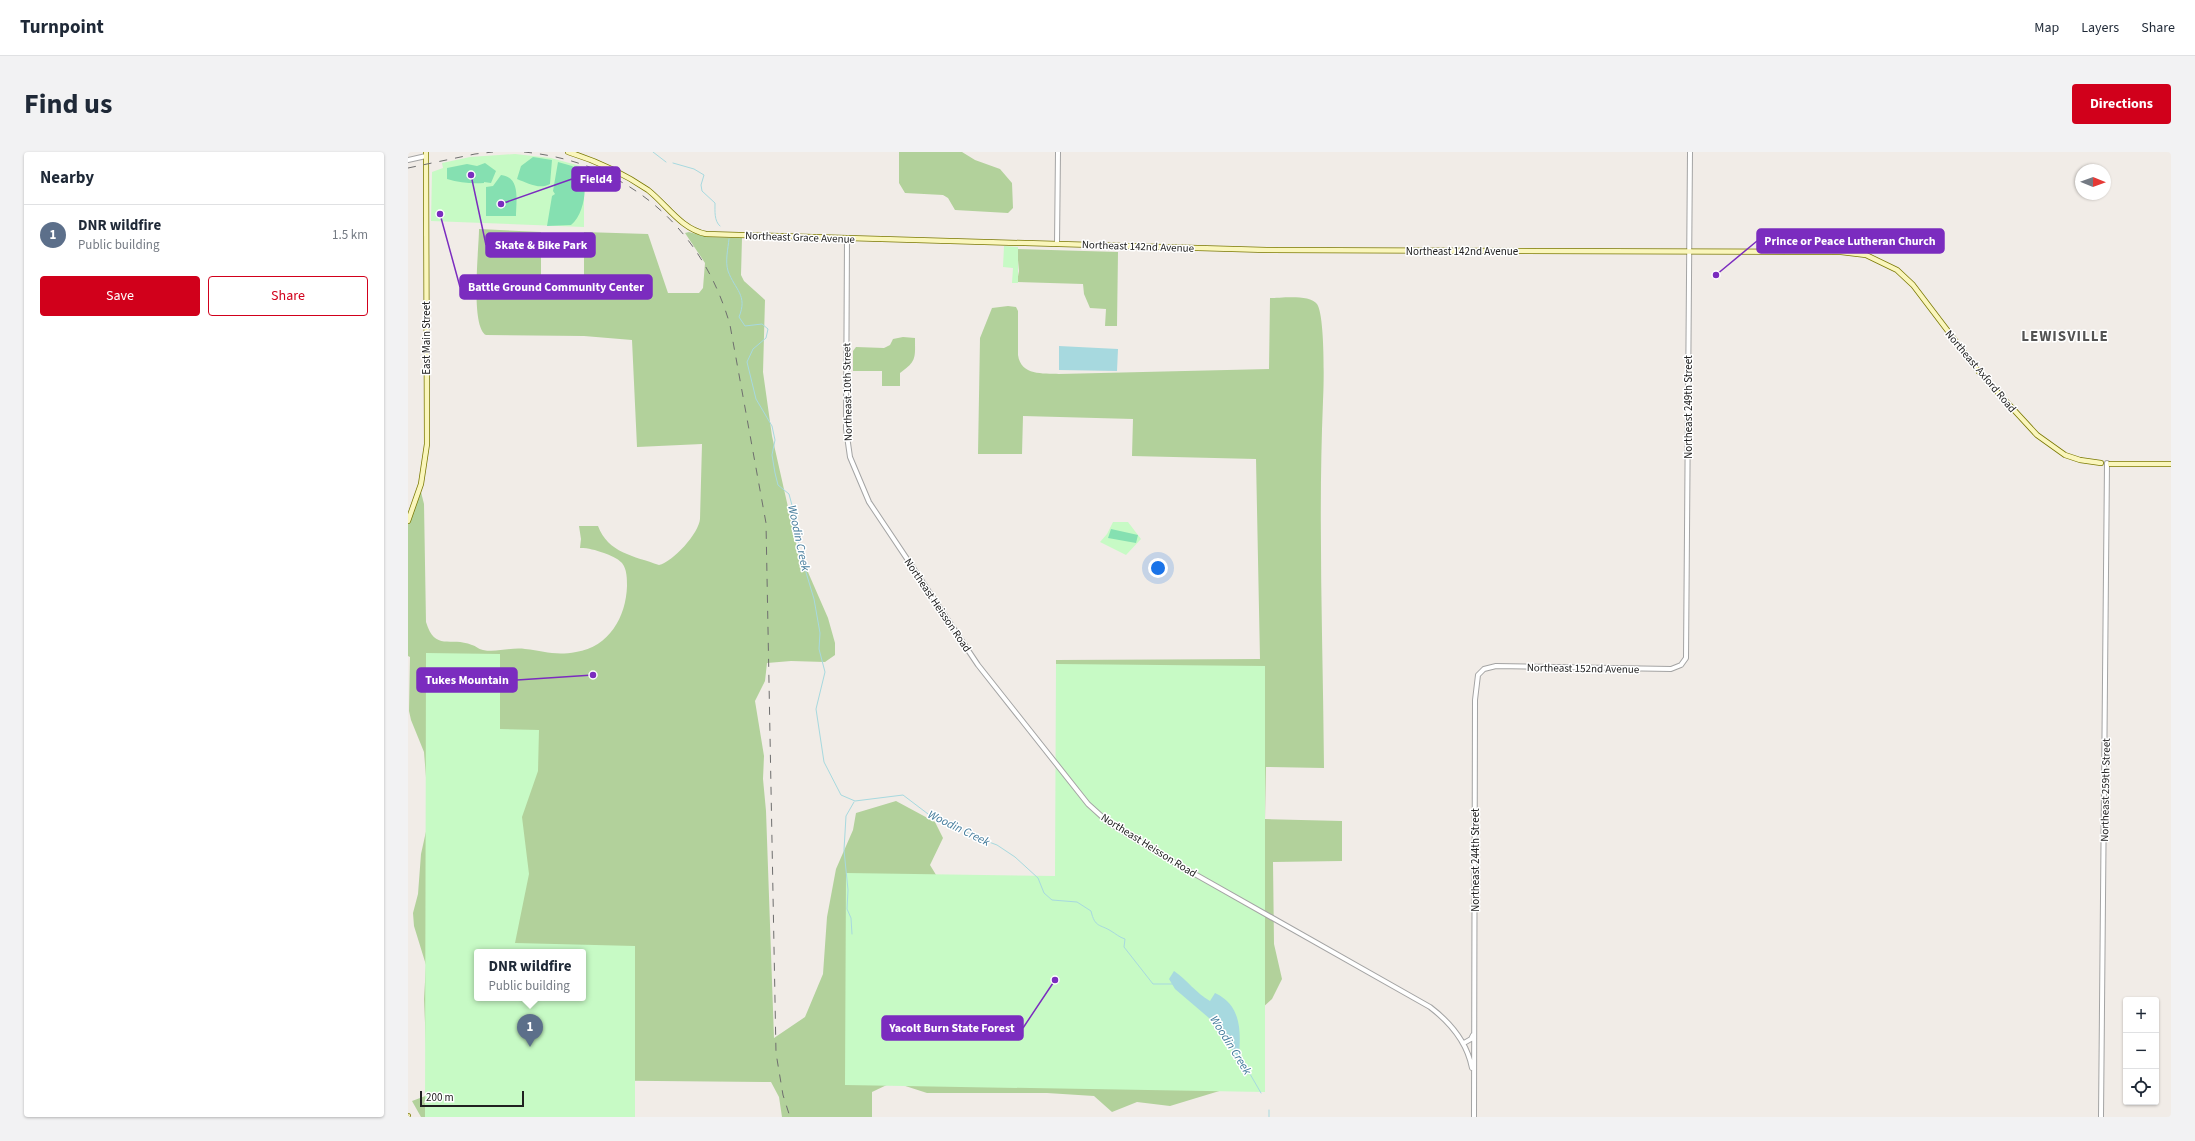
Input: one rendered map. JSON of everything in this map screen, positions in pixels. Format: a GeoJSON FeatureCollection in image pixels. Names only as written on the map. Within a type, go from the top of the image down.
{"type":"FeatureCollection","features":[{"type":"Feature","properties":{"kind":"main road","name":"Northeast Grace Avenue"},"geometry":{"type":"LineString","coordinates":[[568,152],[608,166],[634,181],[664,204],[688,227],[700,233],[1057,244]]}},
{"type":"Feature","properties":{"kind":"main road","name":"East Main Street"},"geometry":{"type":"LineString","coordinates":[[408,521],[420,487],[427,444],[426,154]]}},
{"type":"Feature","properties":{"kind":"main road","name":"Northeast 142nd Avenue"},"geometry":{"type":"LineString","coordinates":[[1057,244],[1304,250],[1841,252],[1866,255]]}},
{"type":"Feature","properties":{"kind":"main road","name":"Northeast Axford Road"},"geometry":{"type":"LineString","coordinates":[[1866,255],[1891,267],[1913,285],[1977,370],[2045,442],[2065,455],[2080,460],[2100,463]]}},
{"type":"Feature","properties":{"kind":"main road"},"geometry":{"type":"LineString","coordinates":[[2108,463],[2171,464]]}},
{"type":"Feature","properties":{"kind":"street"},"geometry":{"type":"LineString","coordinates":[[1057,244],[1058,152]]}},
{"type":"Feature","properties":{"kind":"street","name":"Northeast 249th Street"},"geometry":{"type":"LineString","coordinates":[[1685,661],[1687,646],[1690,152]]}},
{"type":"Feature","properties":{"kind":"street"},"geometry":{"type":"LineString","coordinates":[[408,160],[426,154]]}},
{"type":"Feature","properties":{"kind":"street","name":"Northeast 10th Street"},"geometry":{"type":"LineString","coordinates":[[847,238],[847,443],[860,484],[869,502],[891,534]]}},
{"type":"Feature","properties":{"kind":"street","name":"Northeast Axford Road"},"geometry":{"type":"LineString","coordinates":[[2100,463],[2108,463]]}},
{"type":"Feature","properties":{"kind":"street","name":"Northeast 259th Street"},"geometry":{"type":"LineString","coordinates":[[2101,1117],[2108,463]]}},
{"type":"Feature","properties":{"kind":"street","name":"Northeast Heisson Road"},"geometry":{"type":"LineString","coordinates":[[891,534],[978,665],[1088,804],[1109,823],[1177,864],[1430,1007],[1451,1025],[1464,1043],[1474,1076]]}},
{"type":"Feature","properties":{"kind":"street","name":"Northeast 152nd Avenue"},"geometry":{"type":"LineString","coordinates":[[1480,672],[1489,667],[1496,666],[1671,669],[1681,665],[1685,661]]}},
{"type":"Feature","properties":{"kind":"street","name":"Northeast 244th Street"},"geometry":{"type":"LineString","coordinates":[[1474,1076],[1476,679],[1480,672]]}},
{"type":"Feature","properties":{"kind":"street"},"geometry":{"type":"LineString","coordinates":[[1464,1043],[1471,1039],[1474,1032]]}},
{"type":"Feature","properties":{"kind":"street"},"geometry":{"type":"LineString","coordinates":[[1474,1076],[1474,1117]]}},
{"type":"Feature","properties":{"kind":"green space"},"geometry":{"type":"Polygon","coordinates":[[[899,152],[962,152],[975,160],[1000,169],[1012,183],[1013,208],[1008,213],[955,210],[948,198],[943,195],[905,193],[899,183],[899,152]]]}},
{"type":"Feature","properties":{"kind":"green space"},"geometry":{"type":"Polygon","coordinates":[[[515,154],[551,158],[584,167],[584,227],[431,221],[432,172],[443,168],[442,163],[470,157],[515,154]]]}},
{"type":"Feature","properties":{"kind":"green space"},"geometry":{"type":"Polygon","coordinates":[[[533,157],[552,160],[550,184],[546,186],[538,186],[517,179],[521,166],[533,157]]]}},
{"type":"Feature","properties":{"kind":"green space"},"geometry":{"type":"Polygon","coordinates":[[[558,162],[572,166],[582,173],[585,186],[584,200],[579,215],[571,225],[547,226],[552,196],[555,194],[553,191],[558,162]]]}},
{"type":"Feature","properties":{"kind":"green space"},"geometry":{"type":"Polygon","coordinates":[[[485,163],[496,171],[491,183],[466,183],[447,179],[447,168],[467,164],[477,166],[485,163]]]}},
{"type":"Feature","properties":{"kind":"green space"},"geometry":{"type":"Polygon","coordinates":[[[501,175],[512,180],[515,185],[517,197],[516,216],[486,216],[486,187],[493,186],[501,175]]]}},
{"type":"Feature","properties":{"kind":"green space"},"geometry":{"type":"Polygon","coordinates":[[[479,229],[541,232],[541,281],[584,282],[584,232],[648,234],[668,293],[699,293],[703,288],[705,263],[685,233],[689,232],[707,237],[742,238],[741,275],[744,281],[765,300],[763,372],[772,436],[797,547],[828,618],[835,643],[835,655],[825,662],[791,661],[767,663],[765,681],[755,701],[764,756],[763,779],[766,811],[774,1038],[805,1017],[823,974],[827,917],[836,869],[853,830],[856,813],[896,801],[935,822],[943,838],[930,865],[941,883],[1044,944],[1099,824],[1056,760],[1056,660],[1260,659],[1256,459],[1132,456],[1133,419],[1023,416],[1022,454],[978,454],[980,338],[992,308],[1008,306],[1016,307],[1018,311],[1018,355],[1023,367],[1034,372],[1059,374],[1269,369],[1270,298],[1302,298],[1313,301],[1317,304],[1320,311],[1323,335],[1324,366],[1321,539],[1324,768],[1266,767],[1265,819],[1342,821],[1342,861],[1273,862],[1274,944],[1282,979],[1272,999],[1261,1009],[1249,1082],[1170,1106],[1137,1102],[1112,1112],[1094,1096],[1047,1093],[927,1093],[893,1082],[872,1092],[872,1117],[782,1117],[779,1097],[771,1082],[550,1080],[538,1117],[421,1117],[412,1101],[428,1095],[424,999],[426,965],[414,926],[413,913],[418,894],[421,854],[427,827],[426,777],[424,752],[411,720],[409,711],[410,657],[408,656],[408,524],[421,492],[424,504],[426,622],[434,637],[439,640],[473,645],[481,650],[488,651],[520,649],[556,653],[576,652],[588,649],[598,644],[614,629],[626,598],[627,580],[625,568],[616,558],[592,549],[580,548],[581,539],[579,526],[598,526],[602,535],[615,548],[631,556],[659,565],[665,563],[678,553],[695,532],[699,525],[700,519],[702,444],[637,447],[632,340],[584,336],[486,335],[481,329],[478,317],[476,286],[479,229]]]}},
{"type":"Feature","properties":{"kind":"green space"},"geometry":{"type":"Polygon","coordinates":[[[1004,246],[1018,247],[1018,283],[1012,283],[1013,268],[1003,267],[1004,246]]]}},
{"type":"Feature","properties":{"kind":"green space"},"geometry":{"type":"Polygon","coordinates":[[[1017,249],[1118,252],[1117,326],[1105,326],[1106,309],[1090,308],[1084,294],[1083,284],[1017,282],[1019,271],[1017,249]]]}},
{"type":"Feature","properties":{"kind":"green space"},"geometry":{"type":"Polygon","coordinates":[[[903,337],[915,338],[915,355],[910,365],[900,373],[900,386],[882,386],[882,371],[853,371],[853,351],[856,347],[884,348],[890,345],[893,339],[903,337]]]}},
{"type":"Feature","properties":{"kind":"green space"},"geometry":{"type":"Polygon","coordinates":[[[1113,522],[1128,522],[1141,539],[1126,555],[1100,542],[1107,534],[1113,522]]]}},
{"type":"Feature","properties":{"kind":"green space"},"geometry":{"type":"Polygon","coordinates":[[[1111,529],[1138,535],[1136,543],[1108,538],[1111,529]]]}},
{"type":"Feature","properties":{"kind":"green space"},"geometry":{"type":"Polygon","coordinates":[[[426,653],[500,654],[500,729],[539,730],[538,771],[522,817],[529,874],[515,943],[635,946],[635,1117],[425,1117],[426,653]]]}},
{"type":"Feature","properties":{"kind":"green space"},"geometry":{"type":"Polygon","coordinates":[[[1056,664],[1265,666],[1265,1092],[845,1085],[846,873],[1055,876],[1056,664]]]}},
{"type":"Feature","properties":{"kind":"water"},"geometry":{"type":"Polygon","coordinates":[[[1059,346],[1118,349],[1117,371],[1059,370],[1059,346]]]}},
{"type":"Feature","properties":{"kind":"water"},"geometry":{"type":"Polygon","coordinates":[[[1174,971],[1210,1001],[1215,993],[1224,998],[1230,1004],[1238,1019],[1240,1036],[1239,1055],[1236,1056],[1216,1024],[1175,989],[1169,979],[1174,971]]]}},
{"type":"Feature","properties":{"kind":"waterway","name":"Woodin Creek"},"geometry":{"type":"LineString","coordinates":[[653,152],[666,162]]}},
{"type":"Feature","properties":{"kind":"waterway","name":"Woodin Creek"},"geometry":{"type":"LineString","coordinates":[[673,163],[694,169],[704,175],[701,185],[702,191],[715,203],[716,219],[720,226]]}},
{"type":"Feature","properties":{"kind":"waterway","name":"Woodin Creek"},"geometry":{"type":"LineString","coordinates":[[729,239],[727,267],[731,278],[740,293],[742,303],[739,317],[745,326],[762,324],[768,329],[766,338],[753,349],[747,362],[756,399],[772,426],[775,440],[772,455],[775,473],[778,485],[789,494],[797,524],[799,549],[814,599],[820,633],[819,649],[825,672],[816,709],[824,762],[841,795],[855,801],[903,795],[932,817],[943,818],[973,836],[997,845],[1015,857],[1038,878],[1044,893],[1052,900],[1077,902],[1091,911],[1094,920],[1098,925],[1125,939],[1124,947],[1153,984],[1173,984]]}},
{"type":"Feature","properties":{"kind":"waterway"},"geometry":{"type":"LineString","coordinates":[[852,934],[851,918],[847,909],[848,890],[844,850],[846,816],[854,802]]}},
{"type":"Feature","properties":{"kind":"waterway","name":"Woodin Creek"},"geometry":{"type":"LineString","coordinates":[[1239,1055],[1261,1093]]}},
{"type":"Feature","properties":{"kind":"waterway","name":"Woodin Creek"},"geometry":{"type":"LineString","coordinates":[[1269,1110],[1269,1117]]}},
{"type":"Feature","properties":{"kind":"railway"},"geometry":{"type":"LineString","coordinates":[[408,168],[475,154],[493,152]]}},
{"type":"Feature","properties":{"kind":"railway"},"geometry":{"type":"LineString","coordinates":[[524,152],[561,158],[596,169],[627,185],[655,206],[680,230],[700,258],[717,290],[730,325],[766,523],[776,1053],[783,1095],[790,1117]]}},
{"type":"Feature","properties":{"kind":"place","name":"Skate & Bike Park"},"geometry":{"type":"Point","coordinates":[471,175]}},
{"type":"Feature","properties":{"kind":"place","name":"Field4"},"geometry":{"type":"Point","coordinates":[501,204]}},
{"type":"Feature","properties":{"kind":"place","name":"Battle Ground Community Center"},"geometry":{"type":"Point","coordinates":[440,214]}},
{"type":"Feature","properties":{"kind":"place","name":"Prince or Peace Lutheran Church"},"geometry":{"type":"Point","coordinates":[1716,275]}},
{"type":"Feature","properties":{"kind":"place","name":"Tukes Mountain"},"geometry":{"type":"Point","coordinates":[593,675]}},
{"type":"Feature","properties":{"kind":"place","name":"Yacolt Burn State Forest"},"geometry":{"type":"Point","coordinates":[1055,980]}},
{"type":"Feature","properties":{"kind":"place","name":"DNR wildfire"},"geometry":{"type":"Point","coordinates":[530,1047]}},
{"type":"Feature","properties":{"kind":"district","name":"LEWISVILLE"},"geometry":{"type":"Point","coordinates":[2065,336]}}]}
